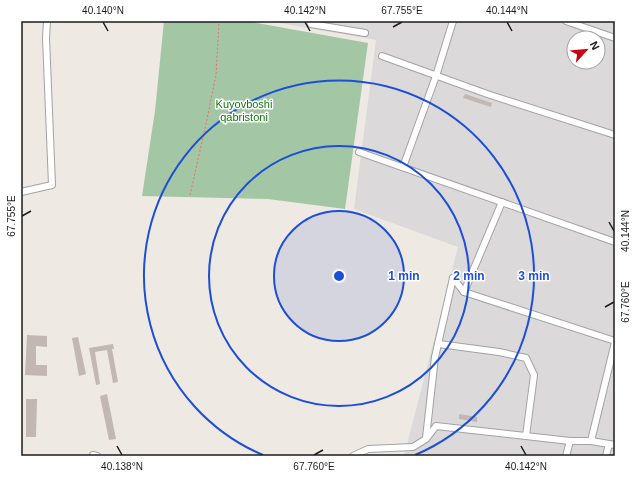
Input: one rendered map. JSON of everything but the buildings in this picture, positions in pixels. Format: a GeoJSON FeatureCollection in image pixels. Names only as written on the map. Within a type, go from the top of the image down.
{"type":"FeatureCollection","features":[{"type":"Feature","properties":{"kind":"street"},"geometry":{"type":"LineString","coordinates":[[21,192],[52,185],[46,38],[47,21]]}},
{"type":"Feature","properties":{"kind":"street"},"geometry":{"type":"LineString","coordinates":[[310,21],[311,24],[365,33]]}},
{"type":"Feature","properties":{"kind":"street"},"geometry":{"type":"LineString","coordinates":[[403,167],[436,76],[452,21]]}},
{"type":"Feature","properties":{"kind":"street"},"geometry":{"type":"LineString","coordinates":[[566,21],[615,38]]}},
{"type":"Feature","properties":{"kind":"street"},"geometry":{"type":"LineString","coordinates":[[382,56],[490,95],[615,135]]}},
{"type":"Feature","properties":{"kind":"street"},"geometry":{"type":"LineString","coordinates":[[359,152],[615,242]]}},
{"type":"Feature","properties":{"kind":"street"},"geometry":{"type":"LineString","coordinates":[[464,292],[502,202]]}},
{"type":"Feature","properties":{"kind":"street"},"geometry":{"type":"LineString","coordinates":[[426,439],[435,357],[453,278],[464,292],[615,341],[591,441]]}},
{"type":"Feature","properties":{"kind":"street"},"geometry":{"type":"LineString","coordinates":[[439,344],[499,352],[526,358],[534,375],[526,436]]}},
{"type":"Feature","properties":{"kind":"street"},"geometry":{"type":"LineString","coordinates":[[354,456],[368,449],[413,447],[426,439],[436,426],[570,441],[591,441],[612,444],[606,456]]}},
{"type":"Feature","properties":{"kind":"street"},"geometry":{"type":"LineString","coordinates":[[566,456],[570,441]]}},
{"type":"Feature","properties":{"kind":"path"},"geometry":{"type":"LineString","coordinates":[[190,195],[216,75],[219,21]]}},
{"type":"Feature","properties":{"kind":"shaded area"},"geometry":{"type":"Polygon","coordinates":[[[268,21],[615,21],[615,456],[404,456],[458,247],[354,209],[376,40],[268,21]]]}},
{"type":"Feature","properties":{"kind":"green space","name":"Kuyovboshi qabristoni"},"geometry":{"type":"Polygon","coordinates":[[[164,21],[246,21],[368,43],[345,209],[268,199],[142,196],[155,111],[164,21]]]}}]}
